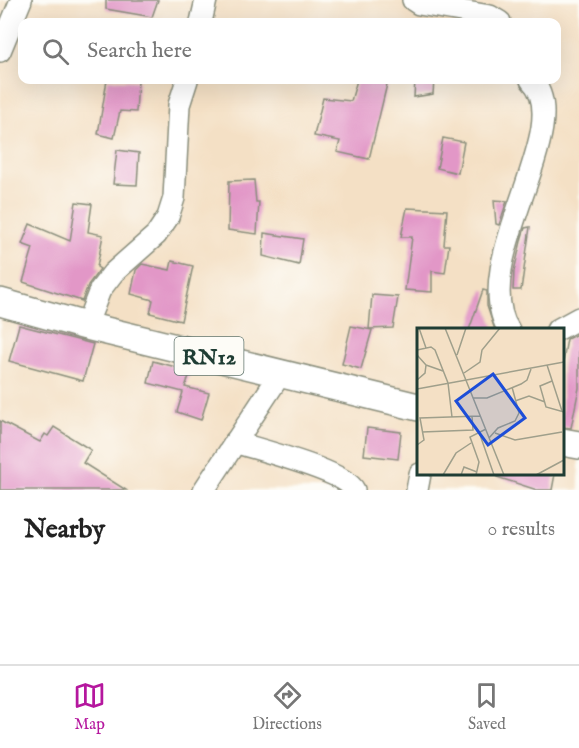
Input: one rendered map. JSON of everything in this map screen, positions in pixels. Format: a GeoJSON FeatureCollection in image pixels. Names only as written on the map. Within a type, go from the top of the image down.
{"type":"FeatureCollection","features":[{"type":"Feature","properties":{"kind":"main road","name":"RN12"},"geometry":{"type":"LineString","coordinates":[[0,302],[86,326],[417,407]]}},
{"type":"Feature","properties":{"kind":"main road"},"geometry":{"type":"LineString","coordinates":[[564,442],[579,446]]}},
{"type":"Feature","properties":{"kind":"street"},"geometry":{"type":"LineString","coordinates":[[0,51],[21,0]]}},
{"type":"Feature","properties":{"kind":"street"},"geometry":{"type":"LineString","coordinates":[[202,18],[206,0]]}},
{"type":"Feature","properties":{"kind":"street"},"geometry":{"type":"LineString","coordinates":[[413,0],[419,4],[493,18]]}},
{"type":"Feature","properties":{"kind":"street"},"geometry":{"type":"LineString","coordinates":[[86,326],[100,290],[113,273],[156,235],[168,217],[174,198],[179,105],[186,84]]}},
{"type":"Feature","properties":{"kind":"street"},"geometry":{"type":"LineString","coordinates":[[508,328],[500,313],[501,273],[520,208],[538,163],[545,123],[543,94],[534,84]]}},
{"type":"Feature","properties":{"kind":"street"},"geometry":{"type":"LineString","coordinates":[[561,328],[579,318]]}},
{"type":"Feature","properties":{"kind":"street"},"geometry":{"type":"LineString","coordinates":[[204,490],[281,373]]}},
{"type":"Feature","properties":{"kind":"street"},"geometry":{"type":"LineString","coordinates":[[235,442],[331,474],[351,483],[354,490]]}},
{"type":"Feature","properties":{"kind":"building"},"geometry":{"type":"Polygon","coordinates":[[[106,0],[158,0],[152,17],[106,9],[106,0]]]}},
{"type":"Feature","properties":{"kind":"building"},"geometry":{"type":"Polygon","coordinates":[[[106,84],[138,84],[136,112],[120,111],[114,138],[98,134],[106,84]]]}},
{"type":"Feature","properties":{"kind":"building"},"geometry":{"type":"Polygon","coordinates":[[[356,84],[387,84],[369,159],[337,152],[340,141],[314,136],[323,98],[351,101],[356,84]]]}},
{"type":"Feature","properties":{"kind":"building"},"geometry":{"type":"Polygon","coordinates":[[[415,84],[434,84],[433,94],[414,97],[415,84]]]}},
{"type":"Feature","properties":{"kind":"building"},"geometry":{"type":"Polygon","coordinates":[[[443,138],[464,142],[458,173],[437,168],[443,138]]]}},
{"type":"Feature","properties":{"kind":"building"},"geometry":{"type":"Polygon","coordinates":[[[117,150],[139,153],[137,185],[113,184],[117,150]]]}},
{"type":"Feature","properties":{"kind":"building"},"geometry":{"type":"Polygon","coordinates":[[[254,180],[256,202],[259,202],[257,234],[228,230],[229,181],[254,180]]]}},
{"type":"Feature","properties":{"kind":"building"},"geometry":{"type":"Polygon","coordinates":[[[494,200],[507,201],[499,225],[496,224],[494,200]]]}},
{"type":"Feature","properties":{"kind":"building"},"geometry":{"type":"Polygon","coordinates":[[[76,202],[92,204],[88,232],[103,235],[97,267],[100,269],[88,285],[82,301],[23,282],[33,248],[22,244],[30,224],[70,241],[76,202]]]}},
{"type":"Feature","properties":{"kind":"building"},"geometry":{"type":"Polygon","coordinates":[[[407,208],[447,210],[444,245],[449,245],[445,273],[432,271],[432,292],[405,290],[412,237],[401,237],[407,208]]]}},
{"type":"Feature","properties":{"kind":"building"},"geometry":{"type":"Polygon","coordinates":[[[530,227],[521,290],[513,290],[514,271],[522,237],[525,228],[530,227]]]}},
{"type":"Feature","properties":{"kind":"building"},"geometry":{"type":"Polygon","coordinates":[[[264,233],[303,239],[299,265],[263,256],[264,233]]]}},
{"type":"Feature","properties":{"kind":"building"},"geometry":{"type":"Polygon","coordinates":[[[172,261],[193,266],[181,321],[150,313],[153,300],[131,294],[136,270],[142,264],[170,270],[172,261]]]}},
{"type":"Feature","properties":{"kind":"building"},"geometry":{"type":"Polygon","coordinates":[[[483,290],[487,291],[487,306],[494,328],[470,328],[483,290]]]}},
{"type":"Feature","properties":{"kind":"building"},"geometry":{"type":"Polygon","coordinates":[[[372,295],[398,297],[393,328],[369,329],[372,295]]]}},
{"type":"Feature","properties":{"kind":"building"},"geometry":{"type":"Polygon","coordinates":[[[19,325],[93,344],[83,381],[9,361],[19,325]]]}},
{"type":"Feature","properties":{"kind":"building"},"geometry":{"type":"Polygon","coordinates":[[[351,326],[372,330],[361,369],[342,364],[351,326]]]}},
{"type":"Feature","properties":{"kind":"building"},"geometry":{"type":"Polygon","coordinates":[[[579,333],[579,388],[571,428],[564,427],[564,356],[567,339],[579,333]]]}},
{"type":"Feature","properties":{"kind":"building"},"geometry":{"type":"Polygon","coordinates":[[[153,361],[191,371],[185,387],[209,393],[201,420],[177,412],[183,392],[148,383],[153,361]]]}},
{"type":"Feature","properties":{"kind":"building"},"geometry":{"type":"Polygon","coordinates":[[[0,421],[40,442],[45,434],[48,436],[54,427],[91,450],[83,463],[126,490],[0,490],[0,421]]]}},
{"type":"Feature","properties":{"kind":"building"},"geometry":{"type":"Polygon","coordinates":[[[367,428],[401,432],[398,459],[364,455],[367,428]]]}},
{"type":"Feature","properties":{"kind":"building"},"geometry":{"type":"Polygon","coordinates":[[[498,475],[555,475],[552,490],[537,490],[497,477],[498,475]]]}}]}
